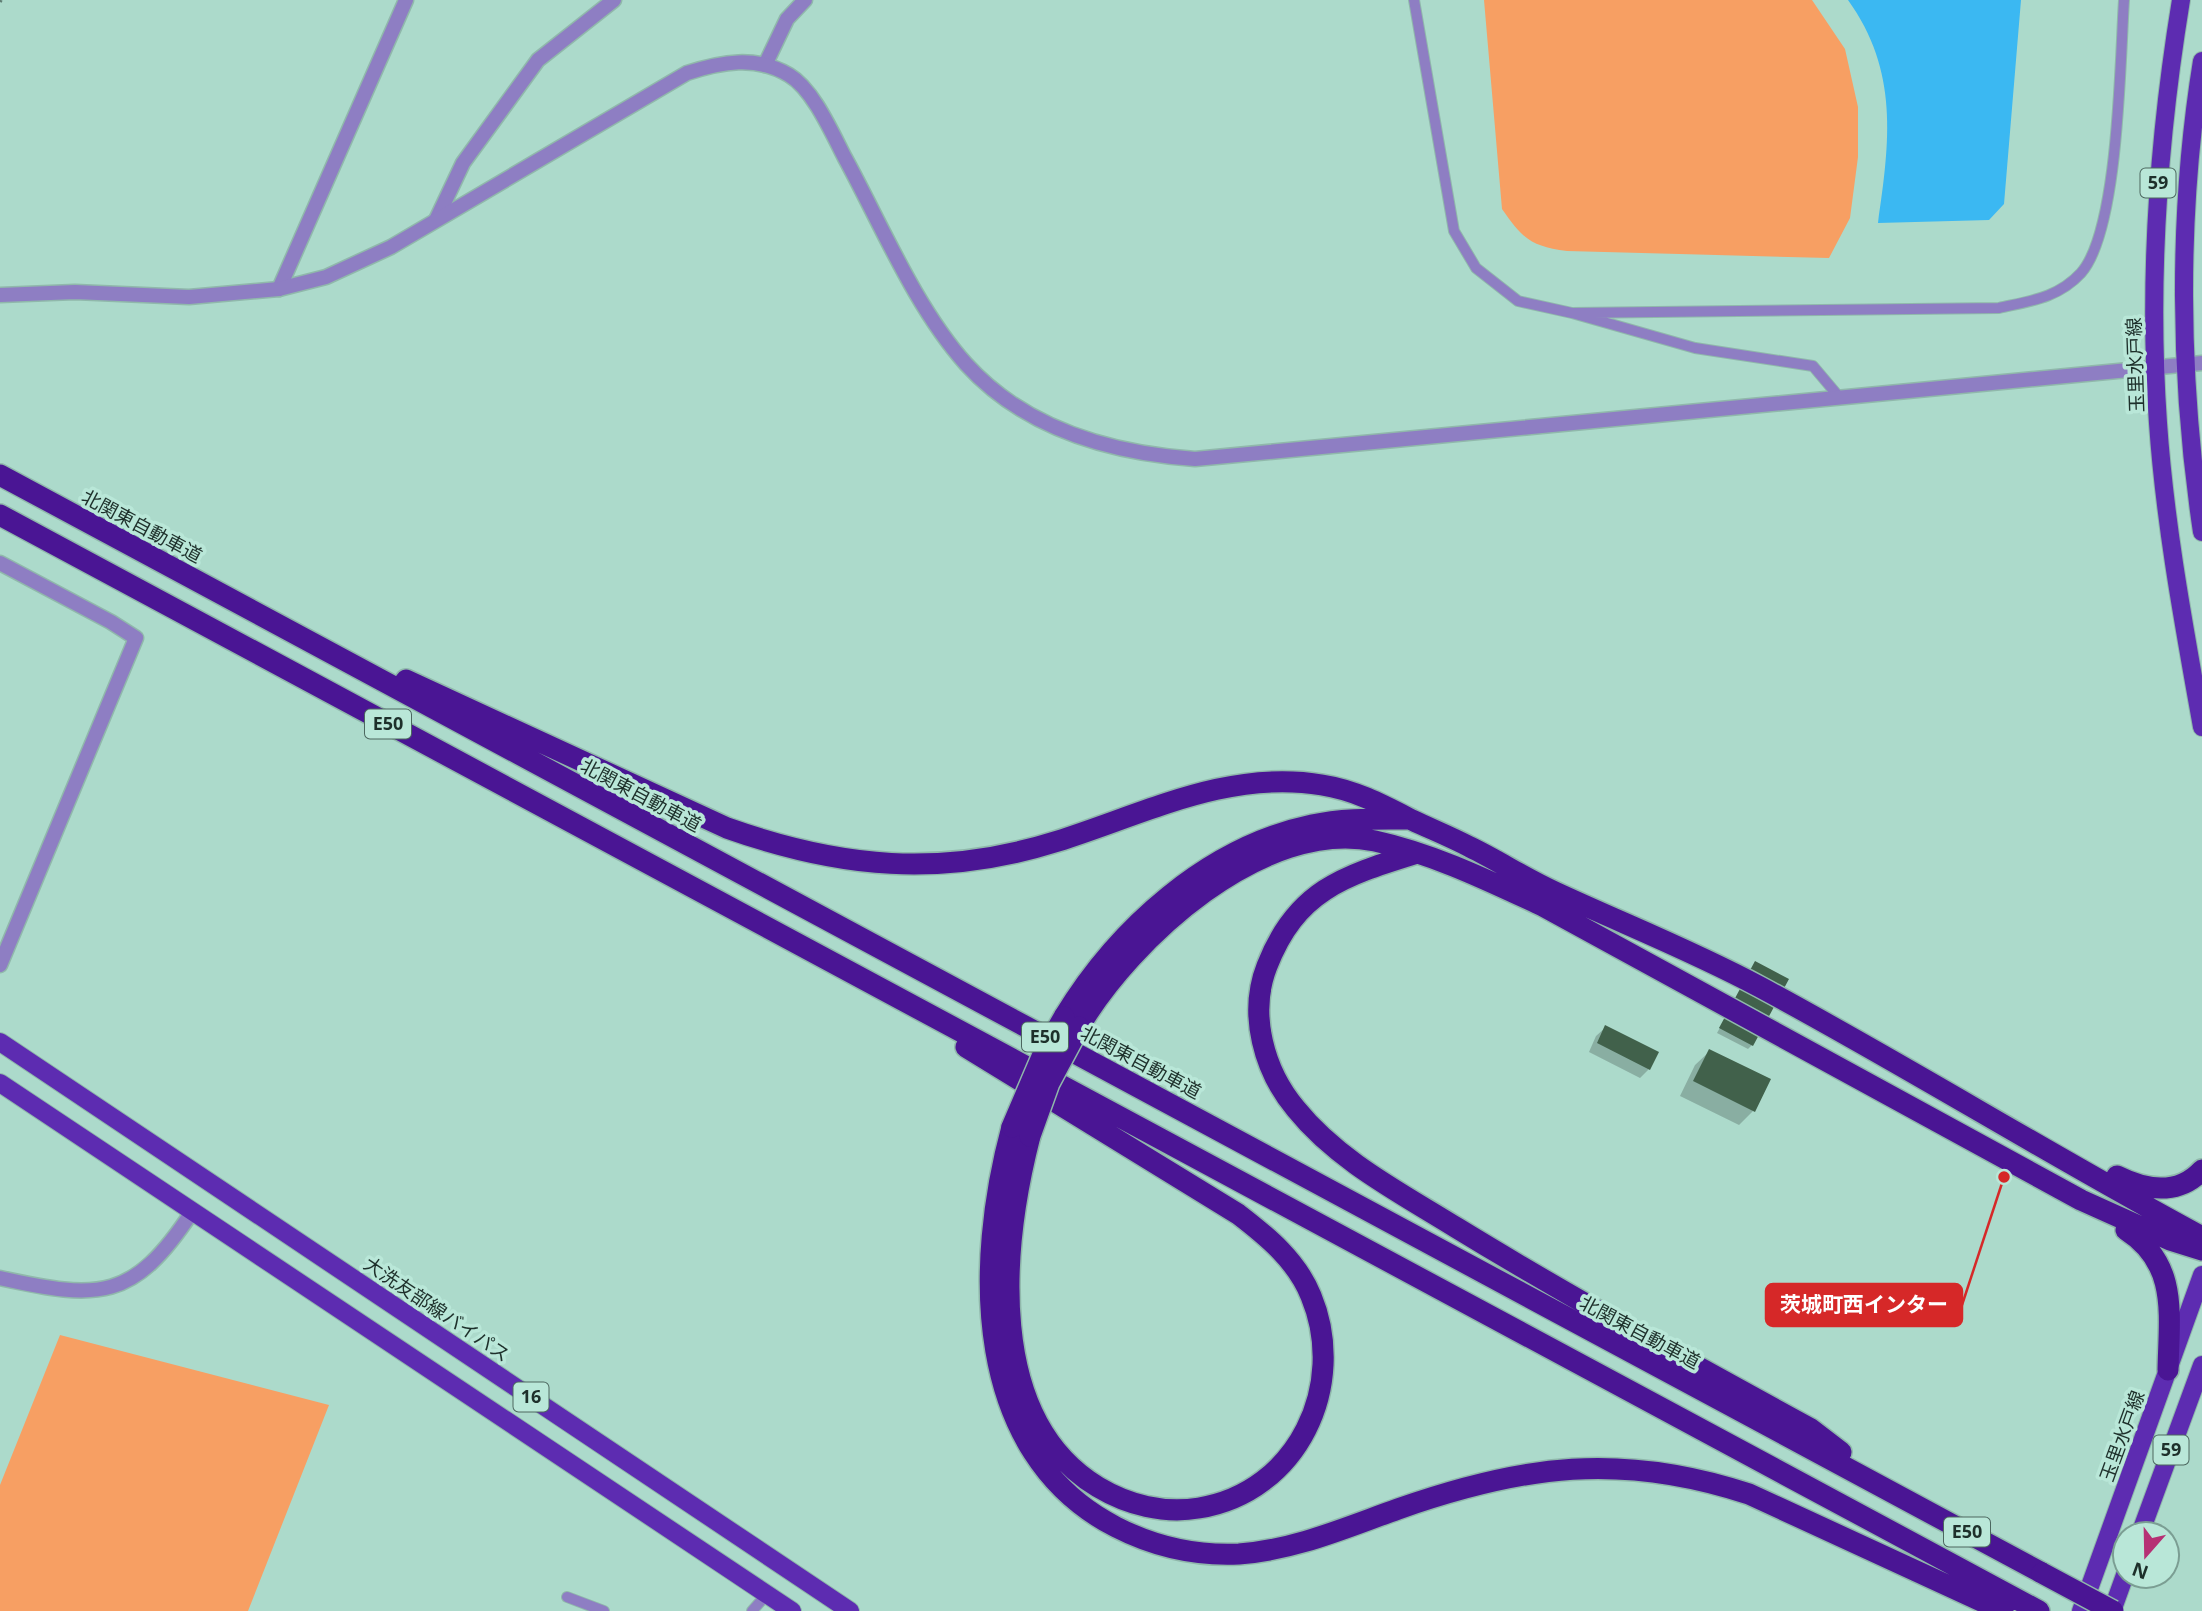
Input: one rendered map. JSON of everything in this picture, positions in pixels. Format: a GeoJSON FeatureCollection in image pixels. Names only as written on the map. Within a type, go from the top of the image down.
{"type":"FeatureCollection","features":[{"type":"Feature","properties":{"kind":"highway","name":"北関東自動車道"},"geometry":{"type":"LineString","coordinates":[[0,475],[2112,1611]]}},
{"type":"Feature","properties":{"kind":"highway","name":"E50"},"geometry":{"type":"LineString","coordinates":[[0,515],[2034,1608]]}},
{"type":"Feature","properties":{"kind":"highway"},"geometry":{"type":"LineString","coordinates":[[198,582],[668,803],[778,846],[827,858],[871,864],[965,863],[1054,842],[1196,794],[1259,782],[1325,785],[1375,800],[1554,892],[1644,929],[1760,987],[2202,1237]]}},
{"type":"Feature","properties":{"kind":"highway"},"geometry":{"type":"LineString","coordinates":[[1410,819],[1313,825],[1251,844],[1190,881],[1134,928],[1082,987],[1049,1083],[1021,1132],[995,1202],[989,1287],[993,1331],[1009,1403],[1038,1461],[1076,1500],[1101,1519],[1123,1531],[1180,1550],[1206,1554],[1270,1550],[1310,1541],[1473,1483],[1524,1473],[1616,1467],[1706,1480],[1749,1494],[2003,1611]]}},
{"type":"Feature","properties":{"kind":"highway"},"geometry":{"type":"LineString","coordinates":[[1072,1022],[1142,946],[1198,898],[1254,862],[1320,840],[1374,841],[1454,865],[1543,906],[2081,1200],[2170,1240],[2202,1250]]}},
{"type":"Feature","properties":{"kind":"highway"},"geometry":{"type":"LineString","coordinates":[[1415,854],[1356,872],[1331,883],[1310,899],[1288,923],[1274,948],[1261,987],[1260,1028],[1266,1057],[1277,1083],[1295,1108],[1318,1134],[1348,1158],[1406,1196],[1573,1299],[1811,1429],[1892,1492]]}},
{"type":"Feature","properties":{"kind":"highway"},"geometry":{"type":"LineString","coordinates":[[776,931],[1238,1214],[1269,1238],[1295,1267],[1311,1294],[1320,1321],[1324,1354],[1323,1384],[1316,1412],[1303,1439],[1282,1465],[1261,1482],[1231,1499],[1200,1508],[1171,1510],[1143,1506],[1111,1495],[1083,1478],[1059,1454],[1041,1429],[1018,1371],[1007,1292],[1021,1132]]}},
{"type":"Feature","properties":{"kind":"highway"},"geometry":{"type":"LineString","coordinates":[[2046,1149],[2097,1166],[2136,1185],[2152,1188],[2164,1189],[2185,1184],[2202,1170]]}},
{"type":"Feature","properties":{"kind":"highway"},"geometry":{"type":"LineString","coordinates":[[2081,1200],[2139,1238],[2158,1261],[2169,1297],[2168,1370]]}},
{"type":"Feature","properties":{"kind":"main road","name":"玉里水戸線"},"geometry":{"type":"LineString","coordinates":[[2181,0],[2160,150],[2154,271],[2155,368],[2169,530],[2202,727]]}},
{"type":"Feature","properties":{"kind":"main road","name":"59"},"geometry":{"type":"LineString","coordinates":[[2202,61],[2187,209],[2202,529]]}},
{"type":"Feature","properties":{"kind":"main road","name":"大洗友部線バイパス"},"geometry":{"type":"LineString","coordinates":[[0,1042],[850,1611]]}},
{"type":"Feature","properties":{"kind":"main road","name":"16"},"geometry":{"type":"LineString","coordinates":[[0,1083],[792,1611]]}},
{"type":"Feature","properties":{"kind":"main road","name":"玉里水戸線"},"geometry":{"type":"LineString","coordinates":[[2081,1611],[2202,1275]]}},
{"type":"Feature","properties":{"kind":"main road","name":"59"},"geometry":{"type":"LineString","coordinates":[[2145,1520],[2202,1365]]}},
{"type":"Feature","properties":{"kind":"main road"},"geometry":{"type":"LineString","coordinates":[[2112,1611],[2119,1590]]}},
{"type":"Feature","properties":{"kind":"street"},"geometry":{"type":"LineString","coordinates":[[279,289],[406,0]]}},
{"type":"Feature","properties":{"kind":"street"},"geometry":{"type":"LineString","coordinates":[[437,218],[463,163],[538,60],[614,0]]}},
{"type":"Feature","properties":{"kind":"street"},"geometry":{"type":"LineString","coordinates":[[765,65],[787,19],[805,0]]}},
{"type":"Feature","properties":{"kind":"street"},"geometry":{"type":"LineString","coordinates":[[0,295],[75,292],[189,297],[279,289],[326,277],[391,247],[687,73],[723,61],[765,65],[791,76],[819,109],[928,312],[966,363],[1006,401],[1050,427],[1144,456],[1195,459],[2195,364]]}},
{"type":"Feature","properties":{"kind":"street"},"geometry":{"type":"LineString","coordinates":[[0,563],[136,638],[0,965]]}},
{"type":"Feature","properties":{"kind":"street"},"geometry":{"type":"LineString","coordinates":[[0,1278],[80,1290],[113,1288],[139,1275],[172,1242],[192,1212]]}},
{"type":"Feature","properties":{"kind":"lane"},"geometry":{"type":"LineString","coordinates":[[1414,0],[1454,231],[1476,268],[1518,301],[1572,313],[1695,348],[1813,366],[1840,398]]}},
{"type":"Feature","properties":{"kind":"lane"},"geometry":{"type":"LineString","coordinates":[[1572,313],[1999,308],[2051,297],[2082,272],[2099,233],[2112,181],[2124,0]]}},
{"type":"Feature","properties":{"kind":"lane"},"geometry":{"type":"LineString","coordinates":[[752,1611],[767,1594]]}},
{"type":"Feature","properties":{"kind":"lane"},"geometry":{"type":"LineString","coordinates":[[567,1597],[604,1611]]}},
{"type":"Feature","properties":{"kind":"shaded area"},"geometry":{"type":"Polygon","coordinates":[[[1484,0],[1812,0],[1845,49],[1858,107],[1858,157],[1850,218],[1829,258],[1567,251],[1545,247],[1522,234],[1502,209],[1484,0]]]}},
{"type":"Feature","properties":{"kind":"shaded area"},"geometry":{"type":"Polygon","coordinates":[[[60,1335],[329,1405],[248,1611],[0,1611],[0,1485],[60,1335]]]}},
{"type":"Feature","properties":{"kind":"water"},"geometry":{"type":"Polygon","coordinates":[[[1848,0],[2021,0],[2004,204],[1989,220],[1878,223],[1886,164],[1887,107],[1876,53],[1848,0]]]}},
{"type":"Feature","properties":{"kind":"building"},"geometry":{"type":"Polygon","coordinates":[[[1755,961],[1789,979],[1753,1046],[1719,1028],[1755,961]]]}},
{"type":"Feature","properties":{"kind":"building"},"geometry":{"type":"Polygon","coordinates":[[[1605,1025],[1659,1052],[1650,1070],[1597,1043],[1605,1025]]]}},
{"type":"Feature","properties":{"kind":"building"},"geometry":{"type":"Polygon","coordinates":[[[1709,1049],[1771,1079],[1755,1112],[1693,1081],[1709,1049]]]}},
{"type":"Feature","properties":{"kind":"place","name":"茨城町西インター"},"geometry":{"type":"Point","coordinates":[2004,1177]}}]}
